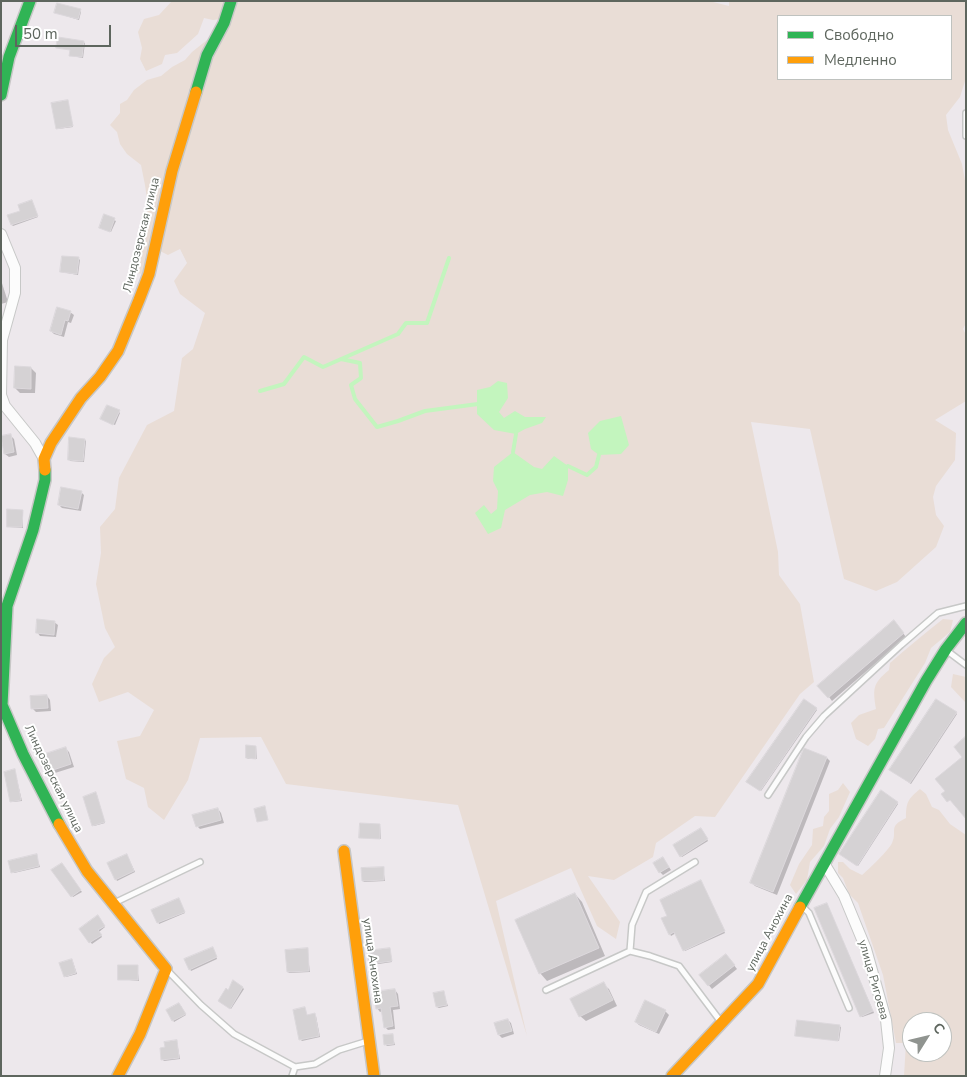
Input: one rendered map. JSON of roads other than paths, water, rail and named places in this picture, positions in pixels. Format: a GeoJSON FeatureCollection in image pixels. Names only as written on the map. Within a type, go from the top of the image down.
{"type":"FeatureCollection","features":[{"type":"Feature","properties":{"kind":"street"},"geometry":{"type":"LineString","coordinates":[[1,95],[9,57],[30,1]]}},
{"type":"Feature","properties":{"kind":"street","name":"Линдозерская улица"},"geometry":{"type":"LineString","coordinates":[[166,969],[87,871],[63,833],[23,754],[2,705],[4,605],[33,530],[45,480],[44,459],[51,443],[118,351],[139,300],[148,274],[172,171],[207,56],[224,23],[231,1]]}},
{"type":"Feature","properties":{"kind":"street"},"geometry":{"type":"LineString","coordinates":[[1,234],[15,268],[15,293],[2,340],[1,395],[3,404],[34,443],[44,459]]}},
{"type":"Feature","properties":{"kind":"street","name":"улица Анохина"},"geometry":{"type":"LineString","coordinates":[[672,1076],[758,984],[824,863],[946,649],[966,623]]}},
{"type":"Feature","properties":{"kind":"street","name":"улица Анохина"},"geometry":{"type":"LineString","coordinates":[[344,851],[374,1076]]}},
{"type":"Feature","properties":{"kind":"street","name":"улица Ригоева"},"geometry":{"type":"LineString","coordinates":[[824,863],[844,896],[866,949],[886,1020],[889,1048],[885,1076]]}},
{"type":"Feature","properties":{"kind":"street"},"geometry":{"type":"LineString","coordinates":[[118,1076],[140,1034],[166,969]]}},
{"type":"Feature","properties":{"kind":"lane"},"geometry":{"type":"LineString","coordinates":[[966,113],[966,136]]}},
{"type":"Feature","properties":{"kind":"lane"},"geometry":{"type":"LineString","coordinates":[[768,795],[806,737],[824,716],[938,613],[966,606]]}},
{"type":"Feature","properties":{"kind":"lane"},"geometry":{"type":"LineString","coordinates":[[946,649],[966,665]]}},
{"type":"Feature","properties":{"kind":"lane"},"geometry":{"type":"LineString","coordinates":[[112,904],[200,862]]}},
{"type":"Feature","properties":{"kind":"lane"},"geometry":{"type":"LineString","coordinates":[[630,951],[632,925],[646,892],[695,862]]}},
{"type":"Feature","properties":{"kind":"lane"},"geometry":{"type":"LineString","coordinates":[[801,905],[809,913],[849,1008]]}},
{"type":"Feature","properties":{"kind":"lane"},"geometry":{"type":"LineString","coordinates":[[546,990],[630,951],[680,966],[722,1023]]}},
{"type":"Feature","properties":{"kind":"lane"},"geometry":{"type":"LineString","coordinates":[[166,969],[201,1005],[234,1034],[295,1068],[314,1064],[339,1050],[370,1041]]}},
{"type":"Feature","properties":{"kind":"lane"},"geometry":{"type":"LineString","coordinates":[[292,1076],[295,1068]]}},
{"type":"Feature","properties":{"kind":"waterway"},"geometry":{"type":"LineString","coordinates":[[260,391],[284,384],[304,357],[323,367],[398,334],[406,323],[427,323],[449,258]]}},
{"type":"Feature","properties":{"kind":"waterway"},"geometry":{"type":"LineString","coordinates":[[341,359],[360,363],[361,378],[351,385],[355,399],[377,427],[425,411],[478,404]]}},
{"type":"Feature","properties":{"kind":"waterway"},"geometry":{"type":"LineString","coordinates":[[513,452],[516,434]]}},
{"type":"Feature","properties":{"kind":"waterway"},"geometry":{"type":"LineString","coordinates":[[568,466],[587,475],[596,467],[599,455]]}}]}
